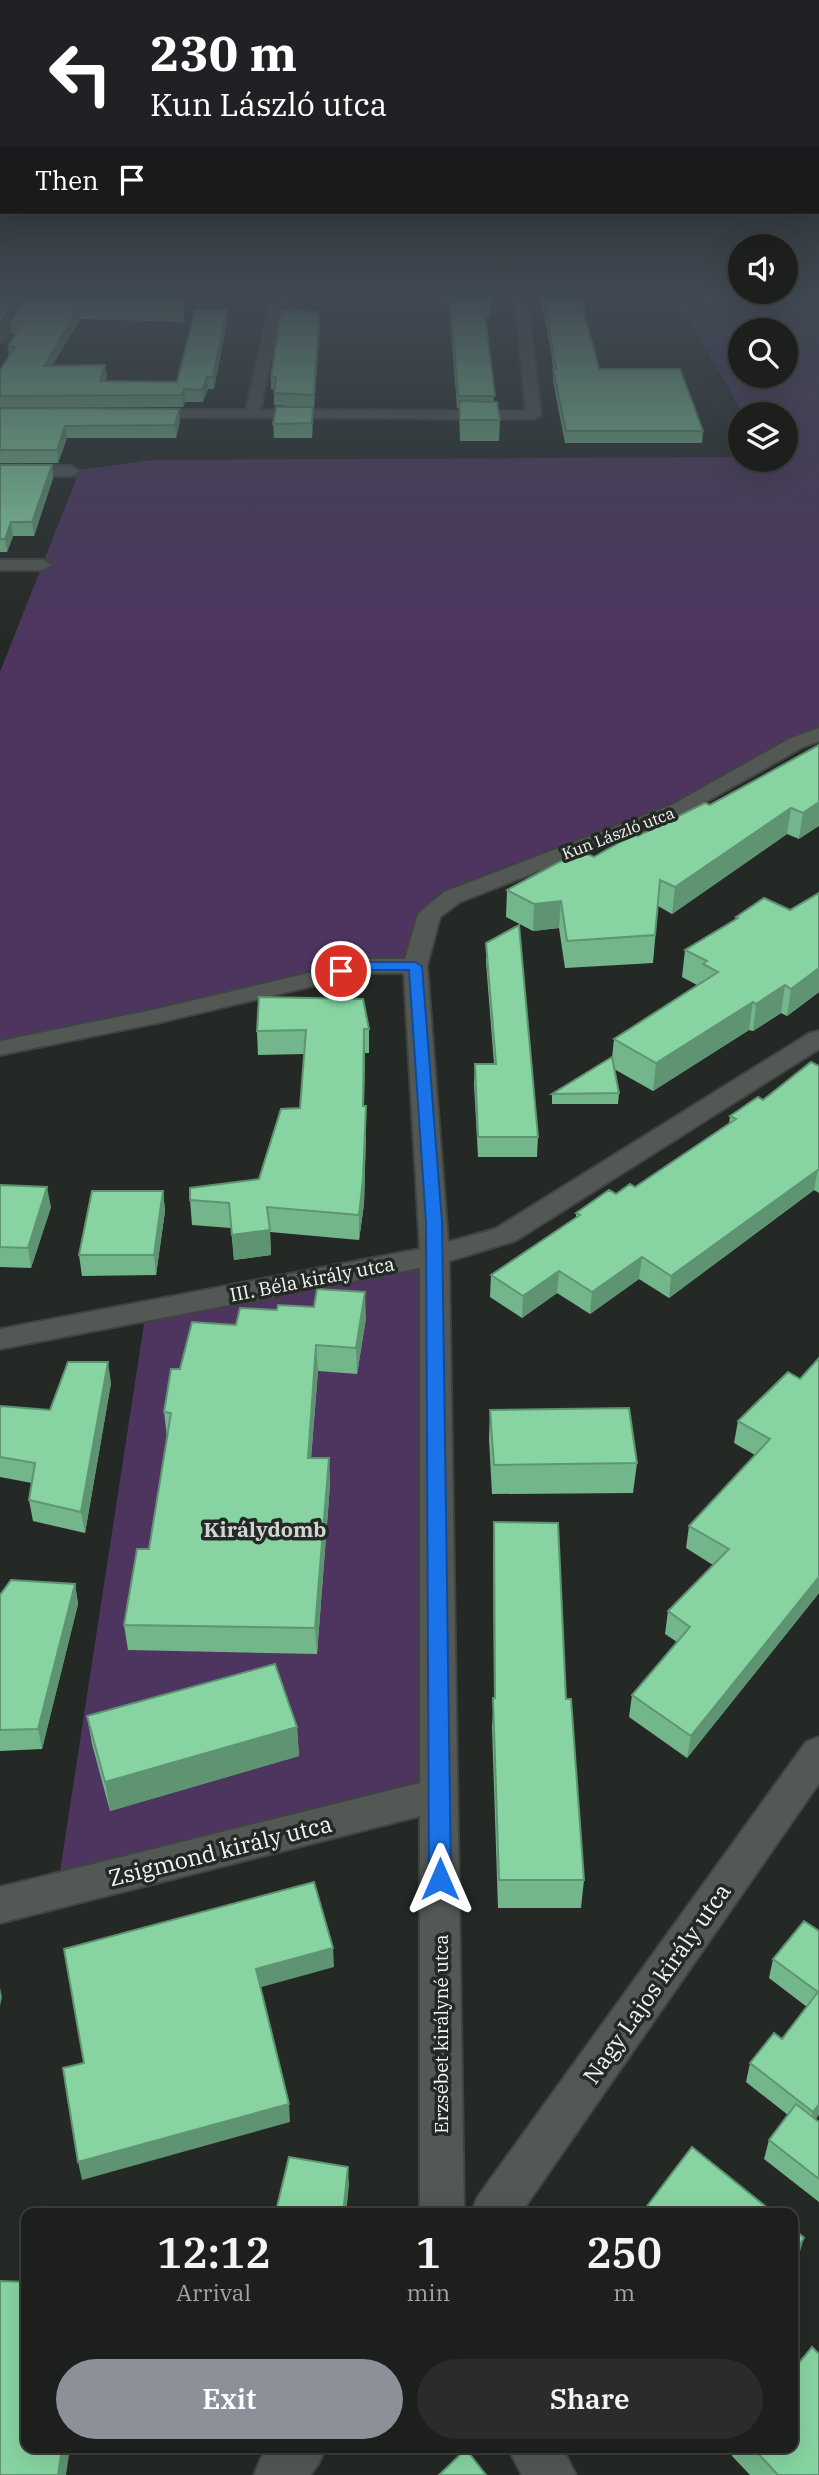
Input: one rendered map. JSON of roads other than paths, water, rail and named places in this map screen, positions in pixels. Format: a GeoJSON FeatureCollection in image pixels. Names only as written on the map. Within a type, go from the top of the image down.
{"type":"FeatureCollection","features":[{"type":"Feature","properties":{"kind":"street"},"geometry":{"type":"LineString","coordinates":[[126,414],[534,415],[534,412]]}},
{"type":"Feature","properties":{"kind":"street"},"geometry":{"type":"LineString","coordinates":[[0,470],[71,471]]}},
{"type":"Feature","properties":{"kind":"street"},"geometry":{"type":"LineString","coordinates":[[0,565],[43,565]]}},
{"type":"Feature","properties":{"kind":"street","name":"Kun László utca"},"geometry":{"type":"LineString","coordinates":[[424,932],[429,914],[452,897],[679,809],[796,743],[819,734]]}},
{"type":"Feature","properties":{"kind":"street","name":"Erzsébet királyné utca"},"geometry":{"type":"LineString","coordinates":[[424,932],[415,966],[434,1222],[442,2208]]}},
{"type":"Feature","properties":{"kind":"street"},"geometry":{"type":"LineString","coordinates":[[0,1048],[368,966],[415,966]]}},
{"type":"Feature","properties":{"kind":"street","name":"III. Béla király utca"},"geometry":{"type":"LineString","coordinates":[[0,1339],[434,1256],[505,1236],[819,1038]]}},
{"type":"Feature","properties":{"kind":"street","name":"Nagy Lajos király utca"},"geometry":{"type":"LineString","coordinates":[[497,2208],[819,1753]]}},
{"type":"Feature","properties":{"kind":"street","name":"Zsigmond király utca"},"geometry":{"type":"LineString","coordinates":[[0,1905],[439,1795]]}},
{"type":"Feature","properties":{"kind":"street"},"geometry":{"type":"LineString","coordinates":[[278,2475],[297,2453]]}},
{"type":"Feature","properties":{"kind":"street"},"geometry":{"type":"LineString","coordinates":[[536,2453],[552,2475]]}},
{"type":"Feature","properties":{"kind":"district","name":"Királydomb"},"geometry":{"type":"Point","coordinates":[265,1529]}}]}
